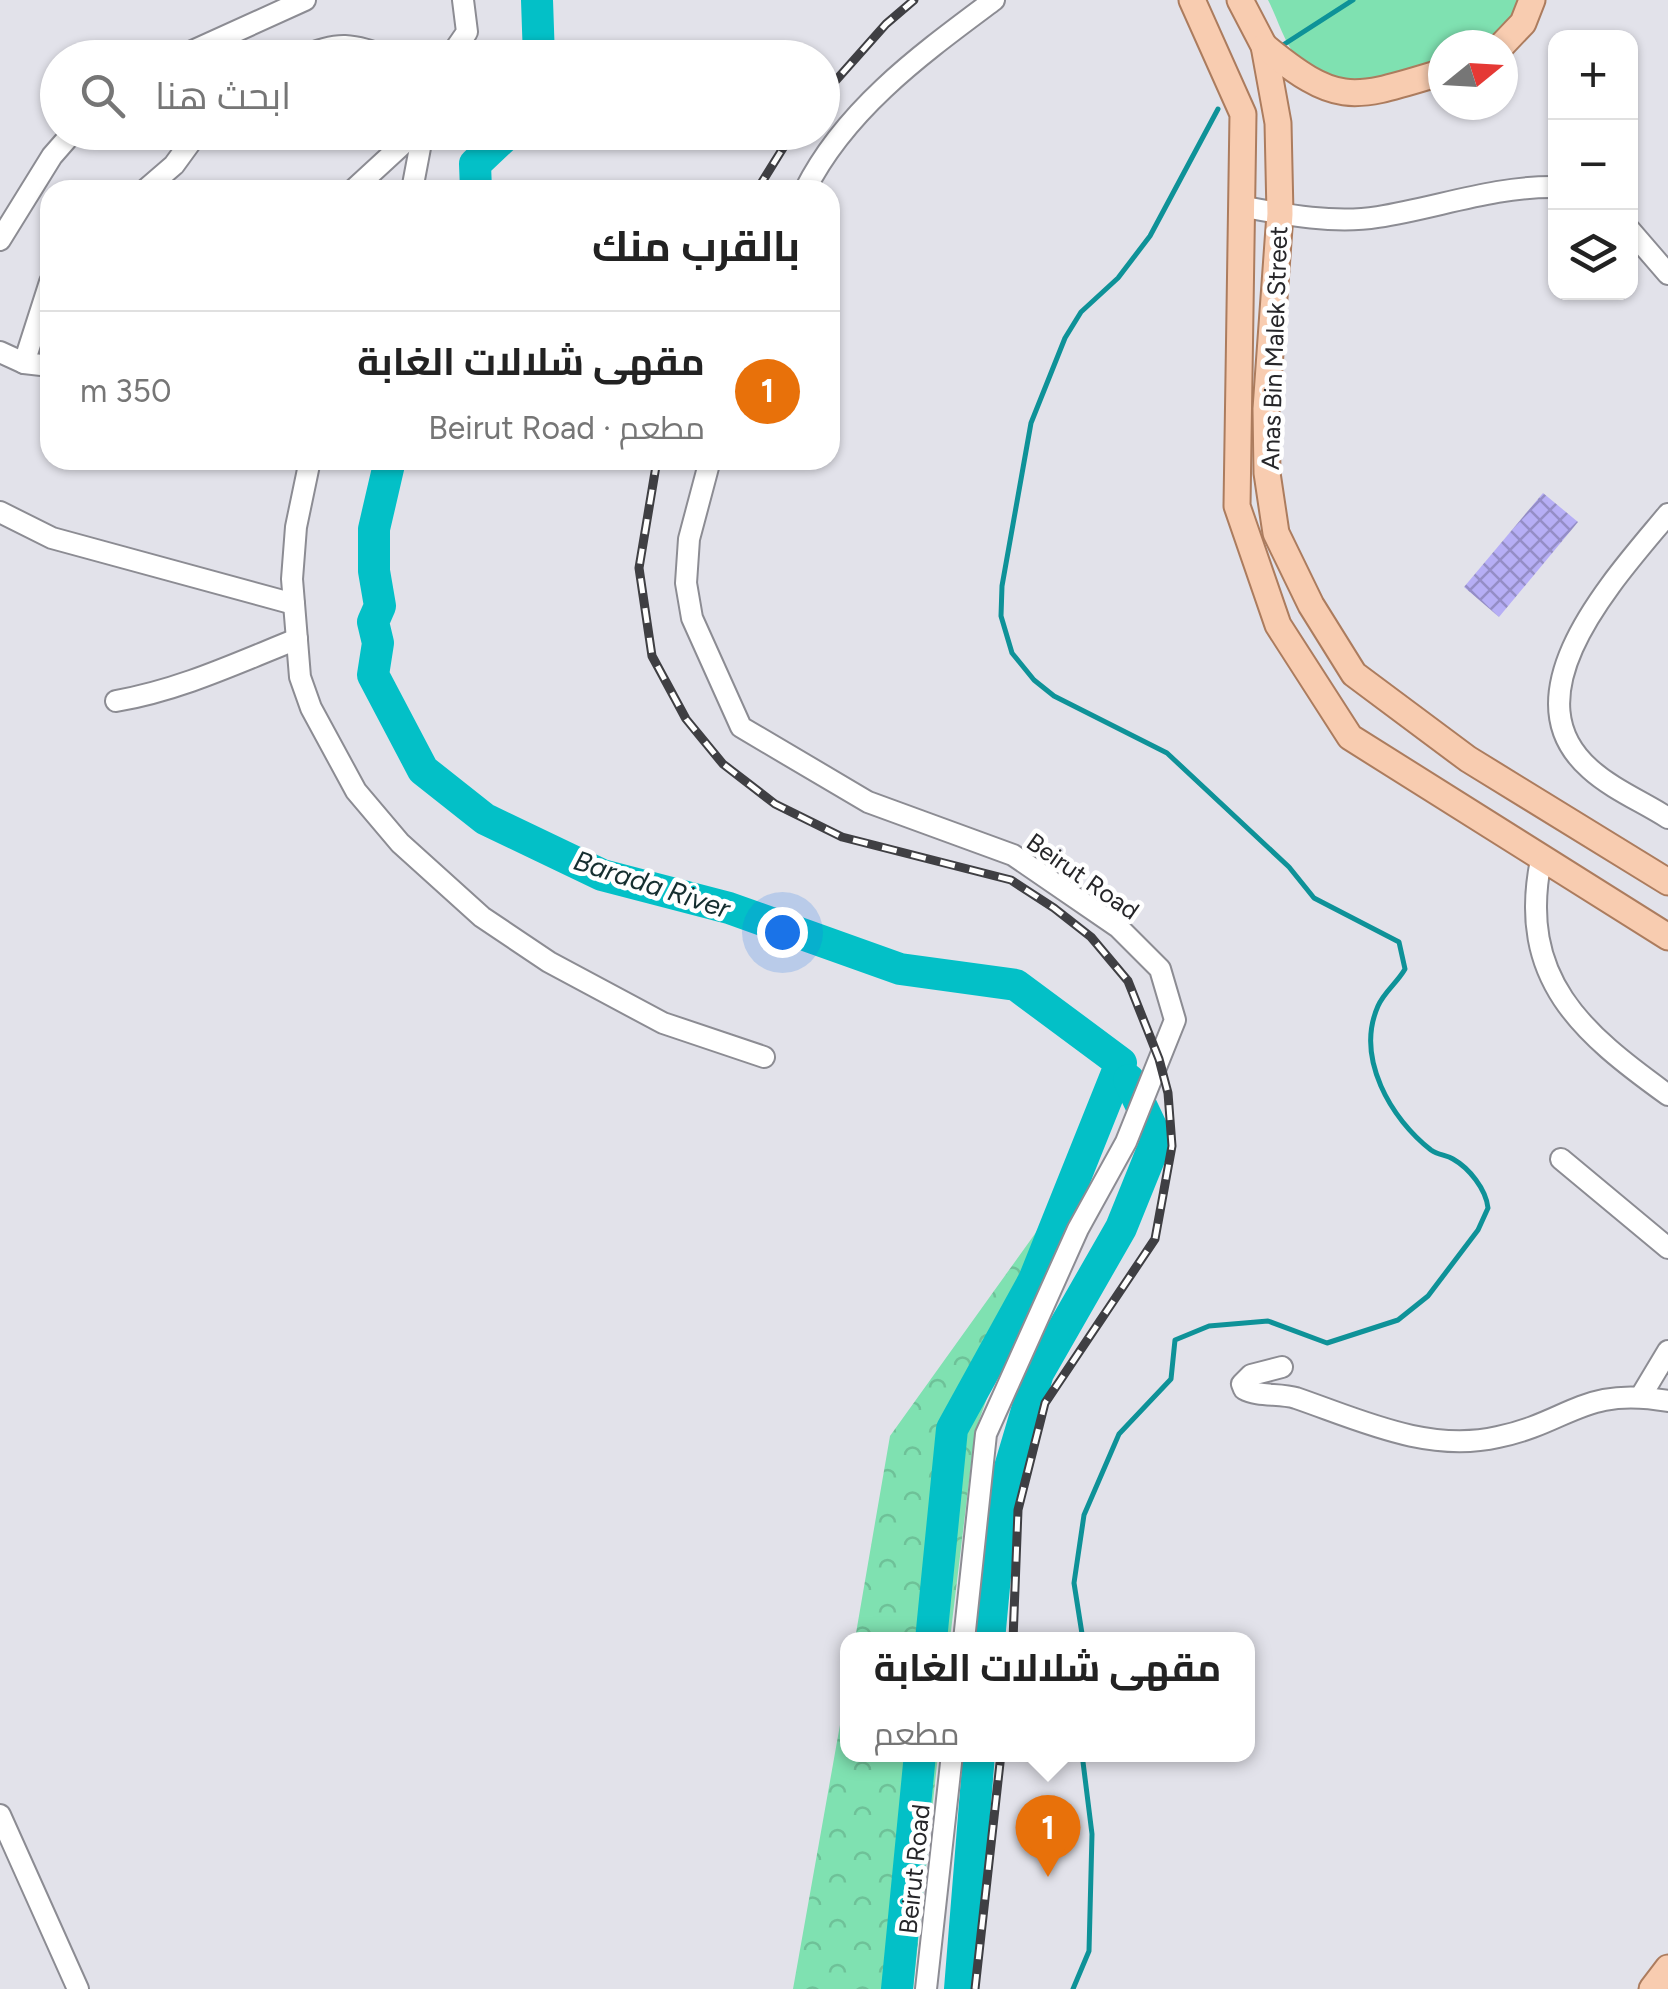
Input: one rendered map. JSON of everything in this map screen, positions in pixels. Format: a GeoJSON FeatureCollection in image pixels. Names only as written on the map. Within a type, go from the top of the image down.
{"type":"FeatureCollection","features":[{"type":"Feature","properties":{"kind":"main road","name":"Anas Bin Malek Street"},"geometry":{"type":"LineString","coordinates":[[1192,0],[1243,114],[1245,207],[1237,506],[1278,625],[1350,737],[1668,937]]}},
{"type":"Feature","properties":{"kind":"main road"},"geometry":{"type":"LineString","coordinates":[[1240,0],[1264,46],[1308,82],[1326,91],[1372,90],[1428,76]]}},
{"type":"Feature","properties":{"kind":"main road"},"geometry":{"type":"LineString","coordinates":[[1513,30],[1531,4]]}},
{"type":"Feature","properties":{"kind":"main road","name":"Anas Bin Malek Street"},"geometry":{"type":"LineString","coordinates":[[1264,46],[1278,123],[1280,214],[1266,410],[1267,473],[1276,533],[1310,605],[1354,674],[1468,759],[1668,882]]}},
{"type":"Feature","properties":{"kind":"main road"},"geometry":{"type":"LineString","coordinates":[[1652,1989],[1668,1968]]}},
{"type":"Feature","properties":{"kind":"street"},"geometry":{"type":"LineString","coordinates":[[217,40],[305,0]]}},
{"type":"Feature","properties":{"kind":"street"},"geometry":{"type":"LineString","coordinates":[[461,40],[467,32],[463,0]]}},
{"type":"Feature","properties":{"kind":"street"},"geometry":{"type":"LineString","coordinates":[[840,140],[887,84],[994,0]]}},
{"type":"Feature","properties":{"kind":"street"},"geometry":{"type":"LineString","coordinates":[[0,240],[57,150]]}},
{"type":"Feature","properties":{"kind":"street"},"geometry":{"type":"LineString","coordinates":[[157,180],[185,150]]}},
{"type":"Feature","properties":{"kind":"street"},"geometry":{"type":"LineString","coordinates":[[364,180],[399,150]]}},
{"type":"Feature","properties":{"kind":"street"},"geometry":{"type":"LineString","coordinates":[[413,180],[417,150]]}},
{"type":"Feature","properties":{"kind":"street"},"geometry":{"type":"LineString","coordinates":[[811,180],[831,150]]}},
{"type":"Feature","properties":{"kind":"street"},"geometry":{"type":"LineString","coordinates":[[1245,207],[1280,214],[1375,218],[1494,192],[1548,188]]}},
{"type":"Feature","properties":{"kind":"street"},"geometry":{"type":"LineString","coordinates":[[1638,239],[1668,274]]}},
{"type":"Feature","properties":{"kind":"street"},"geometry":{"type":"LineString","coordinates":[[24,363],[40,313]]}},
{"type":"Feature","properties":{"kind":"street"},"geometry":{"type":"LineString","coordinates":[[0,352],[24,363],[40,365]]}},
{"type":"Feature","properties":{"kind":"street"},"geometry":{"type":"LineString","coordinates":[[308,470],[296,528],[294,604],[300,677],[311,708],[356,791],[400,843],[482,917],[569,975],[663,1023],[764,1057]]}},
{"type":"Feature","properties":{"kind":"street","name":"Beirut Road"},"geometry":{"type":"LineString","coordinates":[[707,470],[689,539],[686,583],[692,618],[741,728],[868,802],[1013,854],[1118,928],[1160,969],[1176,1020],[1126,1142],[1078,1230],[986,1434],[965,1632]]}},
{"type":"Feature","properties":{"kind":"street"},"geometry":{"type":"LineString","coordinates":[[0,512],[52,538],[294,604]]}},
{"type":"Feature","properties":{"kind":"street"},"geometry":{"type":"LineString","coordinates":[[1668,514],[1634,556],[1570,650],[1557,696],[1566,738],[1591,770],[1668,816]]}},
{"type":"Feature","properties":{"kind":"street"},"geometry":{"type":"LineString","coordinates":[[116,702],[152,695],[231,668],[297,639]]}},
{"type":"Feature","properties":{"kind":"street"},"geometry":{"type":"LineString","coordinates":[[1541,860],[1535,908],[1552,979],[1567,1007],[1593,1039],[1668,1095]]}},
{"type":"Feature","properties":{"kind":"street"},"geometry":{"type":"LineString","coordinates":[[1561,1159],[1668,1248]]}},
{"type":"Feature","properties":{"kind":"street"},"geometry":{"type":"LineString","coordinates":[[1641,1396],[1668,1350]]}},
{"type":"Feature","properties":{"kind":"street"},"geometry":{"type":"LineString","coordinates":[[1282,1367],[1251,1375],[1242,1384],[1244,1388],[1297,1398],[1368,1426],[1444,1440],[1501,1437],[1585,1402],[1641,1396],[1668,1402]]}},
{"type":"Feature","properties":{"kind":"street","name":"Beirut Road"},"geometry":{"type":"LineString","coordinates":[[926,1989],[951,1762]]}},
{"type":"Feature","properties":{"kind":"street"},"geometry":{"type":"LineString","coordinates":[[0,1815],[78,1989]]}},
{"type":"Feature","properties":{"kind":"green space"},"geometry":{"type":"Polygon","coordinates":[[[1268,0],[1519,0],[1502,30],[1428,30],[1428,64],[1386,77],[1347,81],[1329,78],[1296,56],[1268,0]]]}},
{"type":"Feature","properties":{"kind":"green space"},"geometry":{"type":"Polygon","coordinates":[[[1075,1178],[1016,1316],[975,1432],[951,1632],[856,1632],[890,1436],[1075,1178]]]}},
{"type":"Feature","properties":{"kind":"green space"},"geometry":{"type":"Polygon","coordinates":[[[840,1725],[840,1762],[937,1762],[913,1989],[793,1989],[840,1725]]]}},
{"type":"Feature","properties":{"kind":"building"},"geometry":{"type":"Polygon","coordinates":[[[1543,493],[1578,522],[1499,617],[1464,587],[1543,493]]]}},
{"type":"Feature","properties":{"kind":"waterway","name":"Barada River"},"geometry":{"type":"LineString","coordinates":[[537,0],[538,40]]}},
{"type":"Feature","properties":{"kind":"waterway"},"geometry":{"type":"LineString","coordinates":[[1283,45],[1353,0]]}},
{"type":"Feature","properties":{"kind":"waterway"},"geometry":{"type":"LineString","coordinates":[[1082,1632],[1074,1583],[1084,1515],[1119,1434],[1171,1379],[1175,1340],[1209,1326],[1268,1321],[1327,1343],[1398,1320],[1428,1296],[1478,1230],[1488,1208],[1471,1173],[1453,1159],[1431,1150],[1403,1122],[1374,1066],[1372,1026],[1378,1006],[1405,969],[1399,942],[1314,898],[1289,867],[1167,753],[1054,696],[1034,680],[1012,653],[1001,616],[1002,586],[1031,423],[1065,338],[1081,312],[1118,278],[1150,236],[1218,109]]}},
{"type":"Feature","properties":{"kind":"waterway","name":"Barada River"},"geometry":{"type":"LineString","coordinates":[[476,180],[475,164],[490,150]]}},
{"type":"Feature","properties":{"kind":"waterway","name":"Barada River"},"geometry":{"type":"LineString","coordinates":[[388,470],[374,529],[374,571],[380,606],[373,622],[378,643],[373,675],[423,770],[485,819],[602,875],[729,908],[900,969],[1016,985],[1121,1063],[1034,1280],[952,1429],[932,1632]]}},
{"type":"Feature","properties":{"kind":"waterway"},"geometry":{"type":"LineString","coordinates":[[990,1632],[1003,1491],[1038,1373],[1121,1228],[1157,1139],[1129,1080]]}},
{"type":"Feature","properties":{"kind":"waterway","name":"Barada River"},"geometry":{"type":"LineString","coordinates":[[897,1989],[919,1762]]}},
{"type":"Feature","properties":{"kind":"waterway"},"geometry":{"type":"LineString","coordinates":[[960,1989],[978,1762]]}},
{"type":"Feature","properties":{"kind":"waterway"},"geometry":{"type":"LineString","coordinates":[[1073,1989],[1089,1951],[1092,1834],[1083,1762]]}},
{"type":"Feature","properties":{"kind":"railway"},"geometry":{"type":"LineString","coordinates":[[840,76],[886,24],[914,0]]}},
{"type":"Feature","properties":{"kind":"railway"},"geometry":{"type":"LineString","coordinates":[[763,180],[782,150]]}},
{"type":"Feature","properties":{"kind":"railway"},"geometry":{"type":"LineString","coordinates":[[655,470],[639,568],[652,656],[686,719],[723,764],[775,804],[842,837],[1011,880],[1054,908],[1091,937],[1128,981],[1159,1059],[1168,1093],[1172,1146],[1155,1239],[1045,1403],[1018,1510],[1013,1632]]}},
{"type":"Feature","properties":{"kind":"railway"},"geometry":{"type":"LineString","coordinates":[[975,1989],[1000,1762]]}},
{"type":"Feature","properties":{"kind":"place","name":"مقهى شلالات الغابة"},"geometry":{"type":"Point","coordinates":[1048,1877]}}]}
